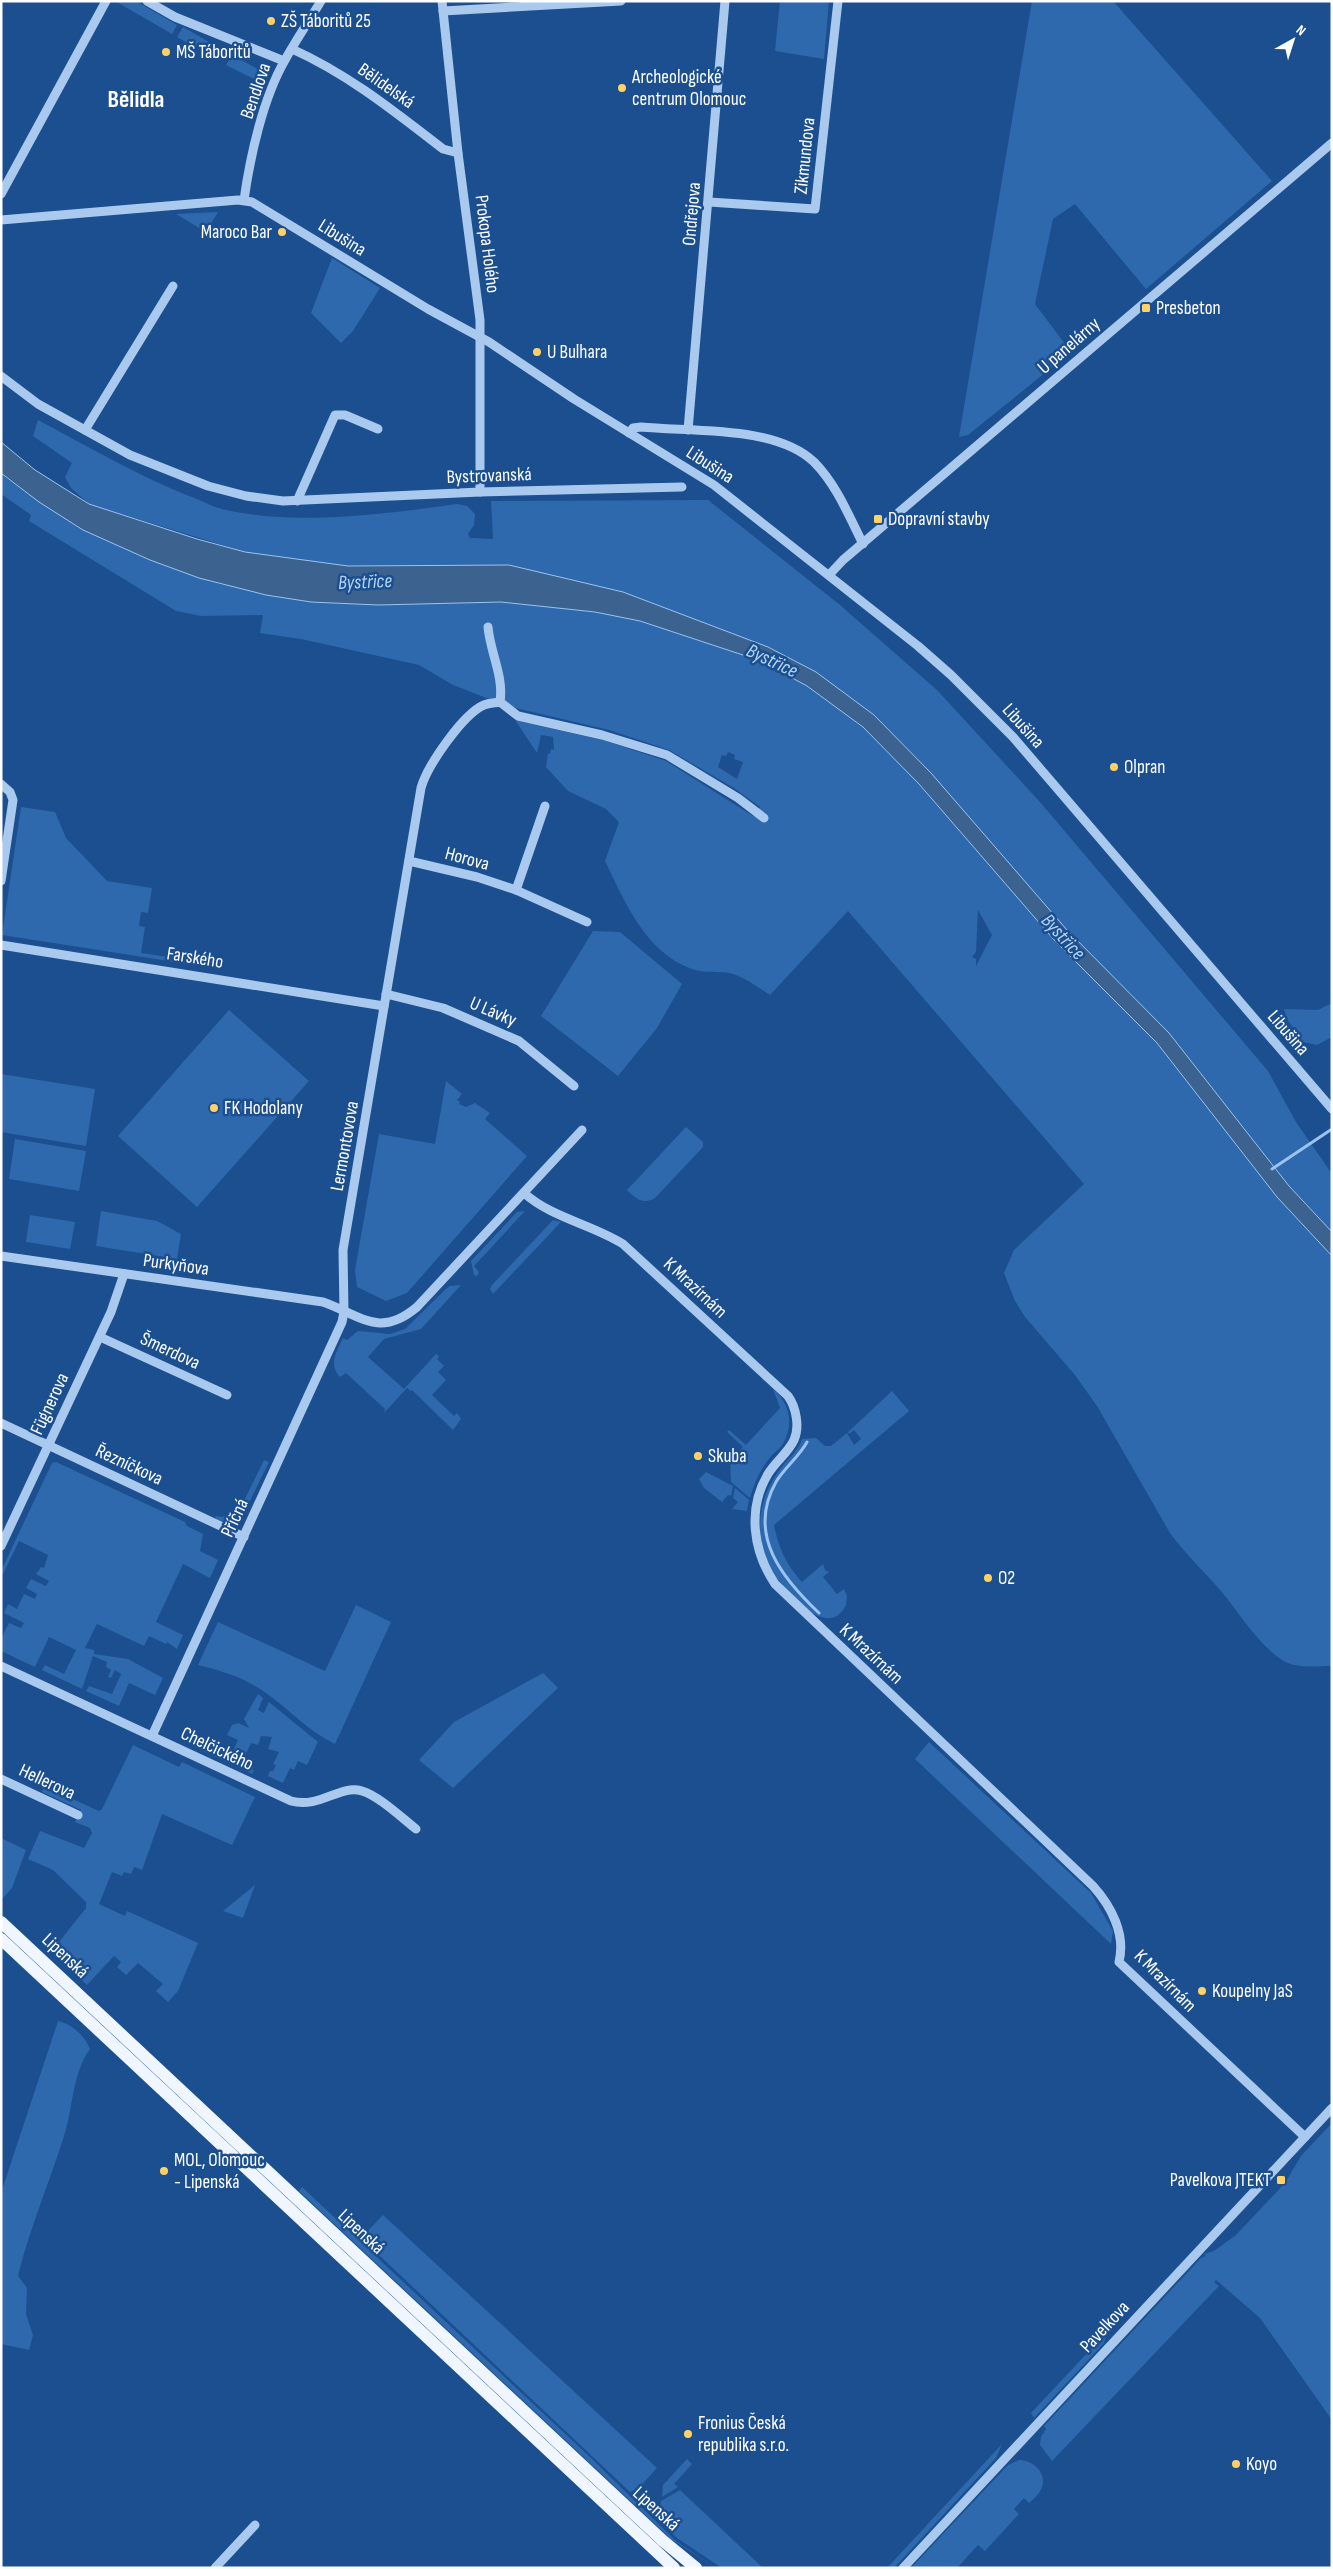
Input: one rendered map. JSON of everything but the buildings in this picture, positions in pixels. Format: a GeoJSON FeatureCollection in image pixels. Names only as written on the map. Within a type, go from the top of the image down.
{"type":"FeatureCollection","features":[{"type":"Feature","properties":{"kind":"main road","name":"Lipenská"},"geometry":{"type":"LineString","coordinates":[[1,1922],[662,2540],[696,2568]]}},
{"type":"Feature","properties":{"kind":"main road","name":"Lipenská"},"geometry":{"type":"LineString","coordinates":[[1,1939],[674,2568]]}},
{"type":"Feature","properties":{"kind":"street"},"geometry":{"type":"LineString","coordinates":[[1,194],[106,1]]}},
{"type":"Feature","properties":{"kind":"street"},"geometry":{"type":"LineString","coordinates":[[147,1],[175,17],[284,61]]}},
{"type":"Feature","properties":{"kind":"street","name":"Bendlova"},"geometry":{"type":"LineString","coordinates":[[244,200],[264,112],[284,61],[321,1]]}},
{"type":"Feature","properties":{"kind":"street"},"geometry":{"type":"LineString","coordinates":[[443,6],[621,1]]}},
{"type":"Feature","properties":{"kind":"street","name":"Ondřejova"},"geometry":{"type":"LineString","coordinates":[[688,430],[725,1]]}},
{"type":"Feature","properties":{"kind":"street","name":"Zikmundova"},"geometry":{"type":"LineString","coordinates":[[709,202],[815,209],[838,1]]}},
{"type":"Feature","properties":{"kind":"street","name":"Prokopa Holého"},"geometry":{"type":"LineString","coordinates":[[443,6],[458,153],[480,320],[480,492]]}},
{"type":"Feature","properties":{"kind":"street","name":"Bělidelská"},"geometry":{"type":"LineString","coordinates":[[292,49],[324,63],[367,90],[444,149],[458,153]]}},
{"type":"Feature","properties":{"kind":"street","name":"U panelárny"},"geometry":{"type":"LineString","coordinates":[[829,575],[838,564],[864,544],[1332,143]]}},
{"type":"Feature","properties":{"kind":"street","name":"Libušina"},"geometry":{"type":"LineString","coordinates":[[1,220],[244,200],[263,207],[428,309],[480,337],[714,485],[829,575],[951,675],[1013,737],[1332,1109]]}},
{"type":"Feature","properties":{"kind":"street"},"geometry":{"type":"LineString","coordinates":[[85,430],[173,286]]}},
{"type":"Feature","properties":{"kind":"street","name":"Bystrovanská"},"geometry":{"type":"LineString","coordinates":[[1,376],[38,404],[130,455],[208,486],[246,496],[297,501],[480,492],[682,487]]}},
{"type":"Feature","properties":{"kind":"street"},"geometry":{"type":"LineString","coordinates":[[297,501],[336,415],[345,415],[378,429]]}},
{"type":"Feature","properties":{"kind":"street","name":"Libušina"},"geometry":{"type":"LineString","coordinates":[[629,433],[636,427],[738,433],[788,446],[813,461],[828,480],[864,544]]}},
{"type":"Feature","properties":{"kind":"street"},"geometry":{"type":"LineString","coordinates":[[488,627],[490,643],[500,678],[500,702],[518,716],[602,735],[667,755],[738,798],[764,818]]}},
{"type":"Feature","properties":{"kind":"street","name":"Lermontovova"},"geometry":{"type":"LineString","coordinates":[[344,1312],[343,1250],[421,788],[426,773],[446,743],[474,712],[484,705],[500,702]]}},
{"type":"Feature","properties":{"kind":"street"},"geometry":{"type":"LineString","coordinates":[[1,784],[10,792],[13,800],[1,880]]}},
{"type":"Feature","properties":{"kind":"street"},"geometry":{"type":"LineString","coordinates":[[516,890],[545,806]]}},
{"type":"Feature","properties":{"kind":"street","name":"Horova"},"geometry":{"type":"LineString","coordinates":[[409,860],[469,875],[516,890],[587,922]]}},
{"type":"Feature","properties":{"kind":"street","name":"Farského"},"geometry":{"type":"LineString","coordinates":[[1,945],[384,1006]]}},
{"type":"Feature","properties":{"kind":"street","name":"U Lávky"},"geometry":{"type":"LineString","coordinates":[[386,994],[431,1004],[474,1020],[520,1041],[574,1086]]}},
{"type":"Feature","properties":{"kind":"street"},"geometry":{"type":"LineString","coordinates":[[344,1312],[356,1318],[384,1324],[405,1317],[417,1308],[582,1130]]}},
{"type":"Feature","properties":{"kind":"street","name":"K Mrazírnám"},"geometry":{"type":"LineString","coordinates":[[524,1193],[544,1209],[604,1233],[623,1244],[788,1396],[795,1409],[796,1435],[764,1482],[755,1518],[758,1548],[767,1572],[775,1584],[1093,1886],[1106,1902],[1115,1918],[1121,1945],[1119,1962],[1305,2137]]}},
{"type":"Feature","properties":{"kind":"street","name":"Purkyňova"},"geometry":{"type":"LineString","coordinates":[[1,1256],[322,1302],[344,1312]]}},
{"type":"Feature","properties":{"kind":"street","name":"Fügnerova"},"geometry":{"type":"LineString","coordinates":[[1,1546],[100,1337],[119,1292],[124,1274]]}},
{"type":"Feature","properties":{"kind":"street","name":"Příčná"},"geometry":{"type":"LineString","coordinates":[[152,1736],[339,1330],[344,1312]]}},
{"type":"Feature","properties":{"kind":"street","name":"Šmerdova"},"geometry":{"type":"LineString","coordinates":[[100,1337],[228,1395]]}},
{"type":"Feature","properties":{"kind":"street","name":"Řezníčkova"},"geometry":{"type":"LineString","coordinates":[[1,1423],[244,1536]]}},
{"type":"Feature","properties":{"kind":"street","name":"Chelčického"},"geometry":{"type":"LineString","coordinates":[[1,1666],[300,1804],[317,1802],[346,1791],[362,1790],[416,1830]]}},
{"type":"Feature","properties":{"kind":"street","name":"Hellerova"},"geometry":{"type":"LineString","coordinates":[[1,1779],[78,1815]]}},
{"type":"Feature","properties":{"kind":"street","name":"Pavelkova"},"geometry":{"type":"LineString","coordinates":[[903,2568],[1332,2108]]}},
{"type":"Feature","properties":{"kind":"street"},"geometry":{"type":"LineString","coordinates":[[216,2568],[255,2525]]}},
{"type":"Feature","properties":{"kind":"shaded area"},"geometry":{"type":"Polygon","coordinates":[[[115,1],[136,1],[177,25],[172,34],[115,1]]]}},
{"type":"Feature","properties":{"kind":"shaded area"},"geometry":{"type":"Polygon","coordinates":[[[780,1],[829,1],[824,59],[775,51],[780,1]]]}},
{"type":"Feature","properties":{"kind":"shaded area"},"geometry":{"type":"Polygon","coordinates":[[[1032,1],[1113,1],[1272,181],[1146,289],[1075,204],[1053,219],[1035,304],[1071,352],[968,435],[959,437],[1032,1]]]}},
{"type":"Feature","properties":{"kind":"shaded area"},"geometry":{"type":"Polygon","coordinates":[[[183,27],[221,49],[216,59],[177,37],[183,27]]]}},
{"type":"Feature","properties":{"kind":"shaded area"},"geometry":{"type":"Polygon","coordinates":[[[232,55],[265,73],[262,83],[226,65],[232,55]]]}},
{"type":"Feature","properties":{"kind":"shaded area"},"geometry":{"type":"Polygon","coordinates":[[[218,212],[206,232],[176,214],[218,212]]]}},
{"type":"Feature","properties":{"kind":"shaded area"},"geometry":{"type":"Polygon","coordinates":[[[332,258],[380,288],[353,331],[341,343],[311,313],[332,258]]]}},
{"type":"Feature","properties":{"kind":"shaded area"},"geometry":{"type":"Polygon","coordinates":[[[38,420],[174,490],[218,508],[254,515],[312,518],[342,517],[457,504],[467,506],[475,514],[474,525],[468,534],[470,538],[493,539],[491,501],[708,500],[840,605],[937,690],[1040,802],[1268,1071],[1296,1122],[1332,1174],[1332,1232],[1289,1186],[1169,1033],[1067,930],[874,715],[815,672],[768,647],[448,565],[348,566],[245,552],[89,504],[71,488],[65,477],[72,463],[33,436],[38,420]]]}},
{"type":"Feature","properties":{"kind":"shaded area"},"geometry":{"type":"Polygon","coordinates":[[[1,473],[9,480],[266,595],[311,602],[378,605],[501,602],[595,612],[640,621],[761,661],[807,686],[863,727],[919,784],[1055,941],[1157,1043],[1277,1197],[1332,1256],[1332,1666],[1306,1666],[1287,1663],[1273,1653],[1257,1637],[1221,1591],[1170,1533],[1097,1406],[1075,1375],[1025,1317],[1015,1301],[1004,1273],[1014,1250],[1084,1184],[848,911],[770,995],[738,976],[692,969],[661,951],[638,924],[620,893],[605,861],[619,822],[606,809],[568,791],[546,767],[548,753],[550,754],[551,749],[554,750],[553,737],[541,735],[537,753],[515,720],[606,741],[666,761],[753,816],[760,807],[734,788],[669,750],[609,730],[507,706],[453,685],[419,665],[301,639],[260,633],[263,615],[201,616],[176,611],[29,521],[31,515],[1,494],[1,473]],[[728,752],[726,756],[722,755],[718,767],[737,779],[743,762],[734,759],[735,755],[728,752]],[[978,910],[976,952],[972,957],[976,959],[976,966],[992,935],[978,910]]]}},
{"type":"Feature","properties":{"kind":"shaded area"},"geometry":{"type":"Polygon","coordinates":[[[21,807],[55,812],[66,838],[107,881],[152,888],[148,913],[141,912],[139,926],[145,927],[141,953],[189,960],[188,964],[2,935],[21,807]]]}},
{"type":"Feature","properties":{"kind":"shaded area"},"geometry":{"type":"Polygon","coordinates":[[[593,931],[620,932],[682,984],[657,1028],[618,1076],[541,1016],[593,931]]]}},
{"type":"Feature","properties":{"kind":"shaded area"},"geometry":{"type":"Polygon","coordinates":[[[1332,1003],[1332,1037],[1317,1045],[1303,1042],[1287,1019],[1284,1009],[1318,1010],[1332,1003]]]}},
{"type":"Feature","properties":{"kind":"shaded area","name":"FK Hodolany"},"geometry":{"type":"Polygon","coordinates":[[[229,1010],[309,1081],[197,1207],[118,1136],[229,1010]]]}},
{"type":"Feature","properties":{"kind":"shaded area"},"geometry":{"type":"Polygon","coordinates":[[[1,1074],[95,1089],[86,1146],[1,1132],[1,1074]]]}},
{"type":"Feature","properties":{"kind":"shaded area"},"geometry":{"type":"Polygon","coordinates":[[[446,1081],[462,1094],[457,1100],[460,1102],[459,1104],[466,1107],[475,1103],[490,1113],[485,1119],[527,1156],[407,1293],[386,1301],[357,1287],[355,1270],[379,1134],[435,1144],[446,1081]]]}},
{"type":"Feature","properties":{"kind":"shaded area"},"geometry":{"type":"Polygon","coordinates":[[[686,1127],[703,1142],[703,1147],[655,1198],[643,1201],[627,1190],[686,1127]]]}},
{"type":"Feature","properties":{"kind":"shaded area"},"geometry":{"type":"Polygon","coordinates":[[[15,1139],[86,1151],[79,1191],[9,1179],[15,1139]]]}},
{"type":"Feature","properties":{"kind":"shaded area"},"geometry":{"type":"Polygon","coordinates":[[[101,1211],[157,1221],[181,1234],[177,1259],[96,1246],[101,1211]]]}},
{"type":"Feature","properties":{"kind":"shaded area"},"geometry":{"type":"Polygon","coordinates":[[[525,1211],[474,1266],[479,1272],[477,1276],[474,1275],[471,1261],[517,1212],[525,1211]]]}},
{"type":"Feature","properties":{"kind":"shaded area"},"geometry":{"type":"Polygon","coordinates":[[[30,1215],[75,1222],[70,1249],[26,1242],[30,1215]]]}},
{"type":"Feature","properties":{"kind":"shaded area"},"geometry":{"type":"Polygon","coordinates":[[[553,1220],[561,1222],[493,1294],[490,1289],[492,1285],[553,1220]]]}},
{"type":"Feature","properties":{"kind":"shaded area"},"geometry":{"type":"Polygon","coordinates":[[[461,1285],[421,1329],[384,1339],[368,1357],[404,1389],[436,1354],[439,1356],[437,1359],[444,1366],[438,1372],[446,1380],[432,1395],[454,1416],[457,1413],[461,1419],[453,1430],[412,1390],[407,1388],[384,1413],[385,1409],[346,1373],[340,1377],[336,1372],[334,1362],[343,1338],[347,1340],[358,1331],[390,1334],[405,1329],[446,1289],[450,1286],[461,1285]]]}},
{"type":"Feature","properties":{"kind":"shaded area"},"geometry":{"type":"Polygon","coordinates":[[[773,1389],[786,1406],[789,1428],[783,1444],[771,1456],[761,1471],[750,1498],[731,1482],[730,1461],[743,1447],[727,1432],[729,1430],[746,1445],[780,1408],[773,1389]]]}},
{"type":"Feature","properties":{"kind":"shaded area"},"geometry":{"type":"Polygon","coordinates":[[[892,1391],[909,1411],[774,1525],[784,1556],[802,1582],[823,1564],[825,1570],[829,1572],[823,1577],[837,1594],[844,1589],[847,1596],[846,1605],[838,1615],[828,1618],[818,1616],[796,1600],[769,1565],[763,1548],[760,1529],[764,1499],[774,1477],[797,1449],[802,1439],[816,1438],[825,1446],[831,1446],[847,1433],[854,1445],[861,1439],[854,1430],[849,1434],[848,1432],[892,1391]]]}},
{"type":"Feature","properties":{"kind":"shaded area"},"geometry":{"type":"Polygon","coordinates":[[[264,1460],[269,1462],[241,1519],[230,1524],[216,1519],[215,1516],[222,1517],[239,1511],[264,1460]]]}},
{"type":"Feature","properties":{"kind":"shaded area"},"geometry":{"type":"Polygon","coordinates":[[[56,1462],[185,1522],[187,1526],[203,1534],[200,1551],[218,1560],[210,1578],[183,1564],[156,1622],[183,1635],[177,1649],[167,1642],[166,1644],[149,1636],[144,1646],[97,1624],[85,1648],[94,1650],[94,1654],[128,1659],[163,1678],[155,1695],[129,1683],[119,1706],[86,1691],[89,1686],[112,1694],[121,1674],[115,1670],[111,1678],[108,1677],[111,1670],[106,1667],[107,1662],[93,1656],[82,1689],[42,1670],[45,1665],[64,1674],[76,1650],[49,1637],[35,1667],[1,1651],[3,1635],[9,1623],[21,1628],[24,1623],[4,1613],[8,1604],[17,1609],[24,1594],[35,1599],[37,1594],[26,1588],[31,1579],[46,1586],[49,1581],[36,1574],[41,1567],[44,1568],[48,1555],[19,1541],[1,1578],[1,1571],[52,1463],[56,1462]]]}},
{"type":"Feature","properties":{"kind":"shaded area"},"geometry":{"type":"Polygon","coordinates":[[[706,1472],[733,1486],[731,1496],[728,1495],[722,1502],[704,1488],[699,1479],[706,1472]]]}},
{"type":"Feature","properties":{"kind":"shaded area"},"geometry":{"type":"Polygon","coordinates":[[[735,1488],[749,1500],[747,1511],[732,1509],[738,1502],[733,1498],[735,1488]]]}},
{"type":"Feature","properties":{"kind":"shaded area"},"geometry":{"type":"Polygon","coordinates":[[[356,1605],[391,1622],[335,1744],[316,1733],[275,1700],[250,1683],[198,1665],[218,1622],[325,1671],[356,1605]]]}},
{"type":"Feature","properties":{"kind":"shaded area"},"geometry":{"type":"Polygon","coordinates":[[[543,1673],[558,1688],[453,1788],[419,1760],[454,1722],[543,1673]]]}},
{"type":"Feature","properties":{"kind":"shaded area"},"geometry":{"type":"Polygon","coordinates":[[[258,1694],[263,1698],[258,1710],[264,1713],[269,1702],[318,1742],[307,1765],[298,1761],[294,1770],[290,1768],[283,1783],[268,1776],[276,1765],[273,1764],[279,1752],[268,1749],[272,1737],[261,1736],[258,1745],[251,1743],[241,1764],[254,1770],[252,1774],[192,1746],[194,1742],[227,1757],[229,1752],[232,1753],[238,1740],[227,1735],[232,1725],[238,1723],[249,1728],[244,1719],[258,1694]]]}},
{"type":"Feature","properties":{"kind":"shaded area"},"geometry":{"type":"Polygon","coordinates":[[[929,1742],[1091,1893],[1113,1931],[1111,1944],[915,1759],[929,1742]]]}},
{"type":"Feature","properties":{"kind":"shaded area"},"geometry":{"type":"Polygon","coordinates":[[[133,1745],[179,1767],[182,1762],[255,1797],[232,1845],[162,1814],[142,1870],[134,1867],[131,1874],[124,1872],[122,1876],[112,1872],[99,1904],[125,1916],[127,1911],[198,1943],[178,1991],[168,2002],[156,1991],[163,1984],[138,1963],[126,1975],[117,1967],[121,1962],[114,1956],[87,1985],[51,1952],[86,1908],[86,1902],[53,1870],[28,1859],[40,1831],[84,1848],[92,1833],[90,1828],[75,1822],[81,1810],[42,1792],[44,1786],[99,1811],[102,1809],[133,1745]]]}},
{"type":"Feature","properties":{"kind":"shaded area"},"geometry":{"type":"Polygon","coordinates":[[[1,1838],[26,1850],[12,1888],[1,1900],[1,1838]]]}},
{"type":"Feature","properties":{"kind":"shaded area"},"geometry":{"type":"Polygon","coordinates":[[[255,1885],[243,1918],[223,1911],[255,1885]]]}},
{"type":"Feature","properties":{"kind":"shaded area"},"geometry":{"type":"Polygon","coordinates":[[[58,2021],[77,2031],[90,2049],[80,2068],[68,2123],[28,2240],[18,2276],[27,2288],[26,2314],[33,2335],[29,2350],[1,2344],[1,2193],[58,2021]]]}},
{"type":"Feature","properties":{"kind":"shaded area"},"geometry":{"type":"Polygon","coordinates":[[[1332,2123],[1332,2420],[1260,2318],[1216,2280],[1214,2282],[1219,2286],[1052,2461],[1040,2445],[1041,2437],[1046,2429],[1044,2426],[1201,2258],[1206,2256],[1204,2254],[1214,2251],[1236,2235],[1285,2183],[1301,2156],[1332,2123]]]}},
{"type":"Feature","properties":{"kind":"shaded area"},"geometry":{"type":"Polygon","coordinates":[[[302,2187],[590,2457],[676,2541],[716,2568],[671,2539],[299,2191],[302,2187]]]}},
{"type":"Feature","properties":{"kind":"shaded area"},"geometry":{"type":"Polygon","coordinates":[[[383,2215],[657,2468],[638,2489],[630,2492],[361,2238],[383,2215]]]}},
{"type":"Feature","properties":{"kind":"shaded area"},"geometry":{"type":"Polygon","coordinates":[[[1107,2332],[1104,2343],[1034,2418],[1031,2413],[1107,2332]]]}},
{"type":"Feature","properties":{"kind":"shaded area"},"geometry":{"type":"Polygon","coordinates":[[[1002,2444],[996,2458],[894,2568],[887,2568],[1002,2444]]]}},
{"type":"Feature","properties":{"kind":"shaded area"},"geometry":{"type":"Polygon","coordinates":[[[687,2459],[692,2464],[674,2484],[678,2487],[662,2497],[663,2485],[687,2459]]]}},
{"type":"Feature","properties":{"kind":"shaded area"},"geometry":{"type":"Polygon","coordinates":[[[1019,2460],[1029,2462],[1038,2468],[1041,2472],[1042,2487],[1037,2496],[1029,2503],[1024,2498],[1014,2509],[1019,2514],[985,2551],[978,2545],[957,2568],[911,2568],[1008,2465],[1019,2460]]]}},
{"type":"Feature","properties":{"kind":"shaded area"},"geometry":{"type":"Polygon","coordinates":[[[680,2490],[763,2568],[722,2568],[677,2538],[659,2520],[661,2501],[680,2490]]]}},
{"type":"Feature","properties":{"kind":"water","name":"Bystřice"},"geometry":{"type":"Polygon","coordinates":[[[1,442],[35,470],[89,504],[197,539],[245,552],[348,566],[509,565],[623,592],[768,647],[816,672],[874,715],[931,773],[1067,930],[1169,1033],[1289,1186],[1332,1232],[1332,1256],[1277,1197],[1157,1043],[1055,941],[919,784],[863,727],[807,686],[761,661],[640,621],[595,612],[501,602],[378,605],[311,602],[266,595],[199,578],[150,560],[83,530],[39,502],[1,473],[1,442]]]}},
{"type":"Feature","properties":{"kind":"waterway"},"geometry":{"type":"LineString","coordinates":[[1272,1169],[1332,1129]]}},
{"type":"Feature","properties":{"kind":"waterway"},"geometry":{"type":"LineString","coordinates":[[807,1442],[776,1482],[768,1501],[765,1520],[767,1538],[773,1555],[782,1571],[793,1586],[819,1613]]}},
{"type":"Feature","properties":{"kind":"place","name":"ZŠ Táboritů 25"},"geometry":{"type":"Point","coordinates":[271,21]}},
{"type":"Feature","properties":{"kind":"place","name":"MŠ Táboritů"},"geometry":{"type":"Point","coordinates":[166,52]}},
{"type":"Feature","properties":{"kind":"place","name":"Archeologické centrum Olomouc"},"geometry":{"type":"Point","coordinates":[622,88]}},
{"type":"Feature","properties":{"kind":"place","name":"Maroco Bar"},"geometry":{"type":"Point","coordinates":[282,232]}},
{"type":"Feature","properties":{"kind":"place","name":"Presbeton"},"geometry":{"type":"Point","coordinates":[1146,308]}},
{"type":"Feature","properties":{"kind":"place","name":"U Bulhara"},"geometry":{"type":"Point","coordinates":[537,352]}},
{"type":"Feature","properties":{"kind":"place","name":"Dopravní stavby"},"geometry":{"type":"Point","coordinates":[878,519]}},
{"type":"Feature","properties":{"kind":"place","name":"Olpran"},"geometry":{"type":"Point","coordinates":[1114,767]}},
{"type":"Feature","properties":{"kind":"place","name":"FK Hodolany"},"geometry":{"type":"Point","coordinates":[214,1108]}},
{"type":"Feature","properties":{"kind":"place","name":"Skuba"},"geometry":{"type":"Point","coordinates":[698,1456]}},
{"type":"Feature","properties":{"kind":"place","name":"O2"},"geometry":{"type":"Point","coordinates":[988,1578]}},
{"type":"Feature","properties":{"kind":"place","name":"Koupelny JaS"},"geometry":{"type":"Point","coordinates":[1202,1991]}},
{"type":"Feature","properties":{"kind":"place","name":"MOL, Olomouc - Lipenská"},"geometry":{"type":"Point","coordinates":[164,2171]}},
{"type":"Feature","properties":{"kind":"place","name":"Pavelkova JTEKT"},"geometry":{"type":"Point","coordinates":[1281,2180]}},
{"type":"Feature","properties":{"kind":"place","name":"Fronius Česká republika s.r.o."},"geometry":{"type":"Point","coordinates":[688,2434]}},
{"type":"Feature","properties":{"kind":"place","name":"Koyo"},"geometry":{"type":"Point","coordinates":[1236,2464]}},
{"type":"Feature","properties":{"kind":"district","name":"Bělidla"},"geometry":{"type":"Point","coordinates":[136,99]}}]}
